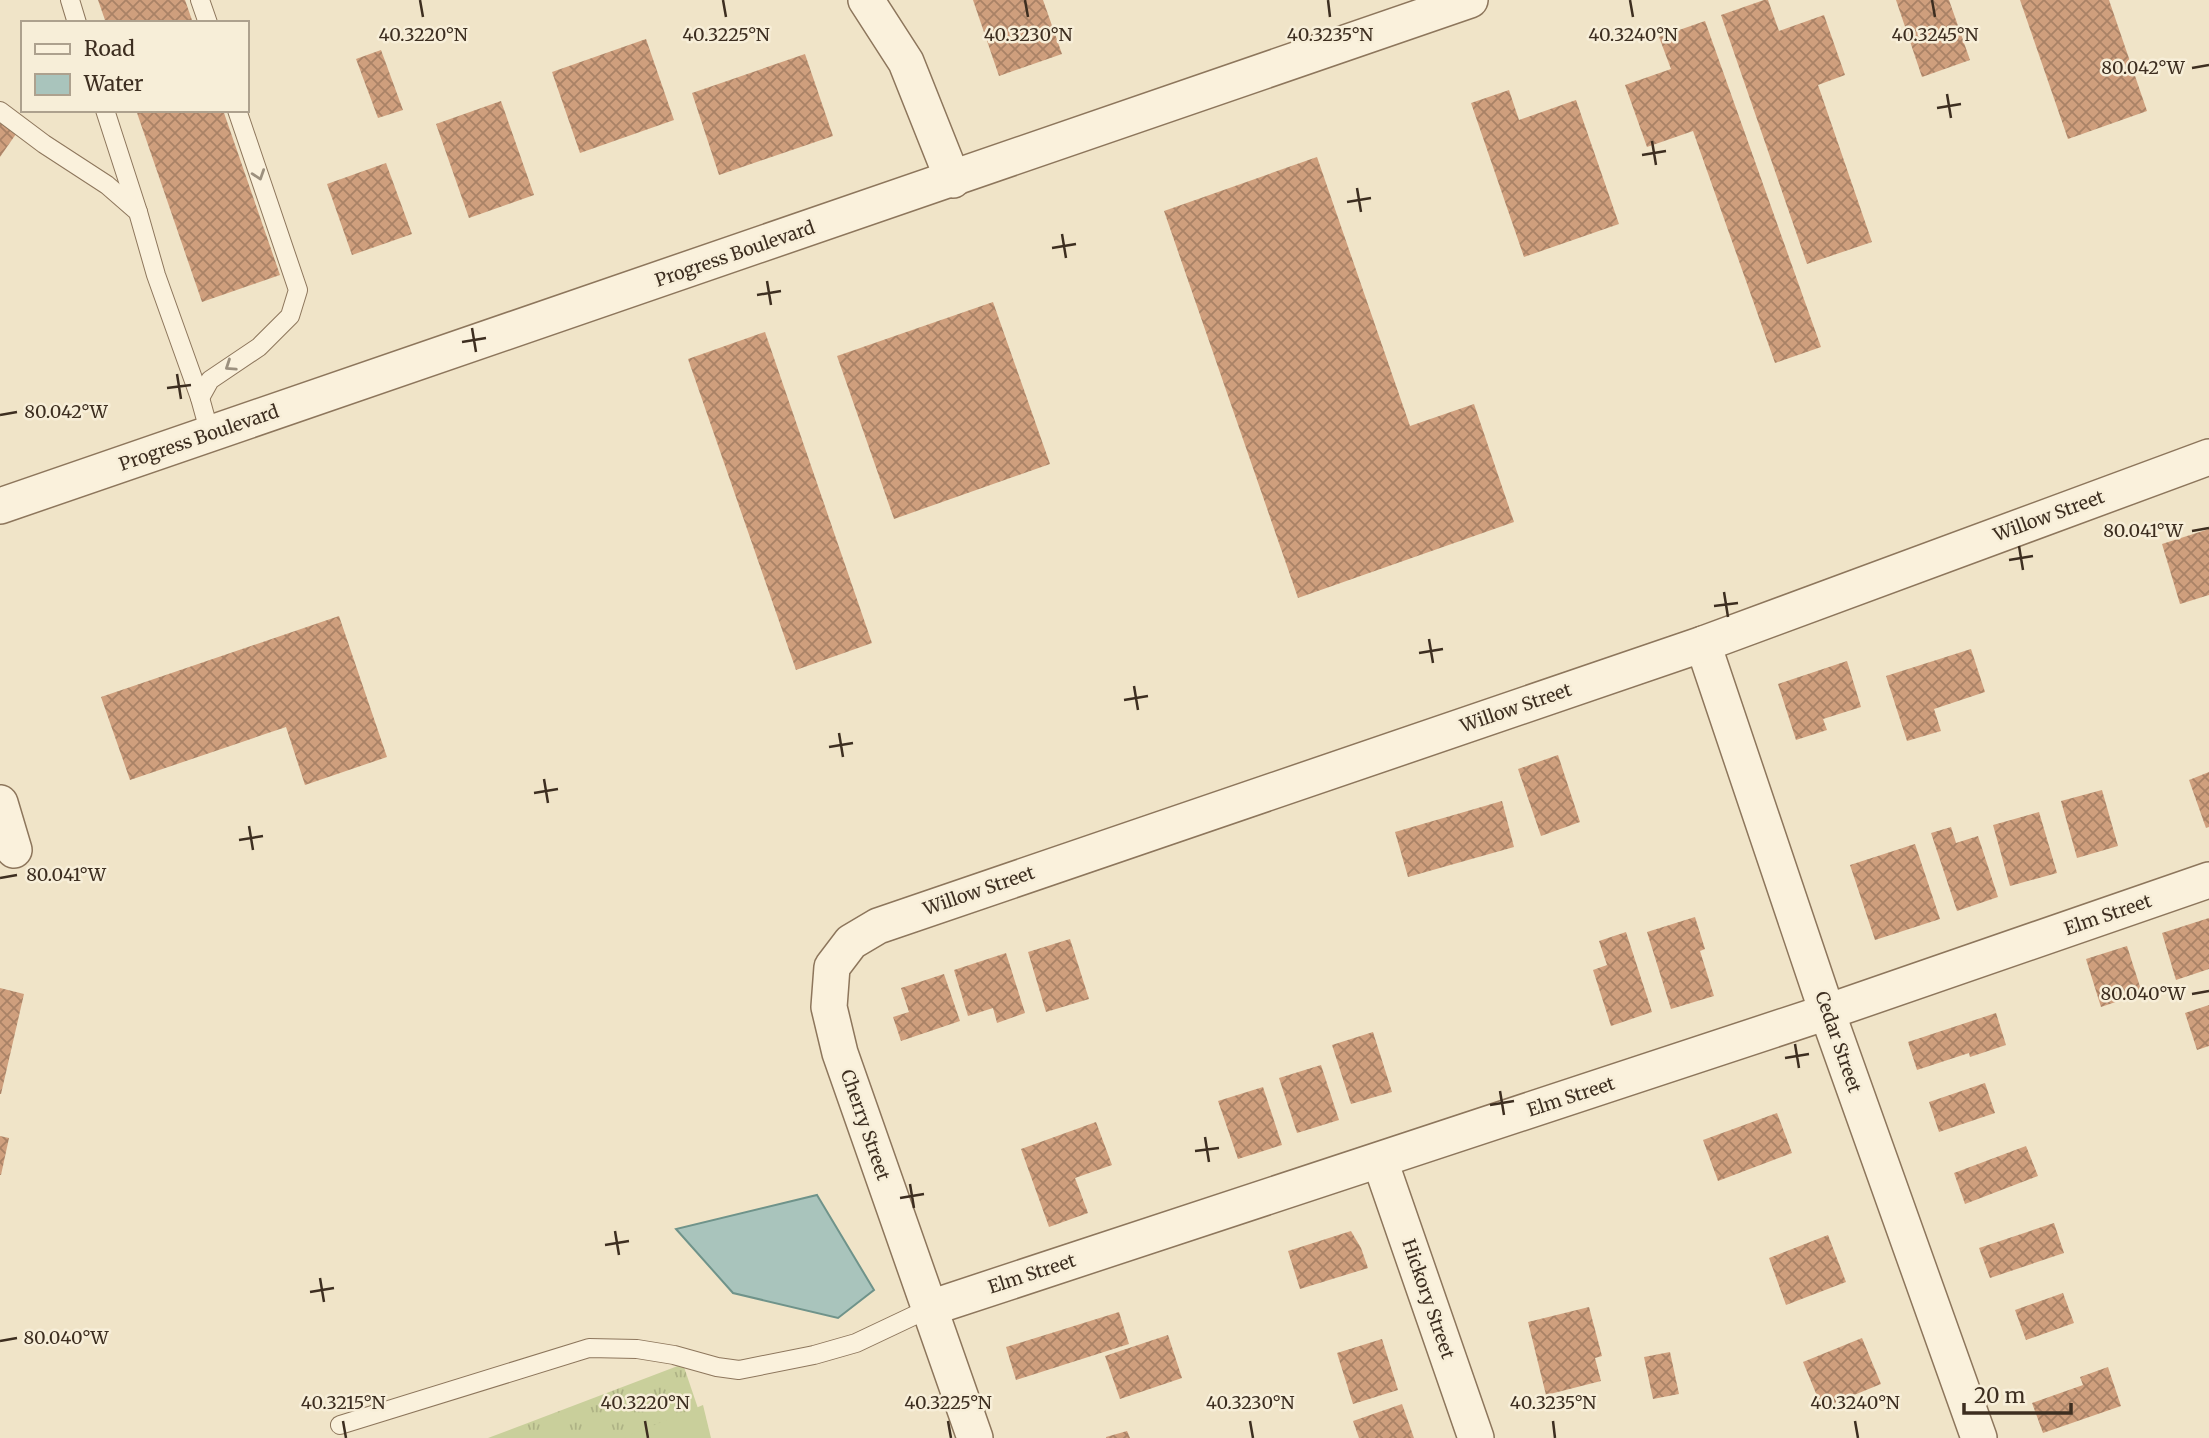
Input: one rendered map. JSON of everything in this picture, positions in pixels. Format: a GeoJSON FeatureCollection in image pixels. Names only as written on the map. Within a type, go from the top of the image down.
{"type":"FeatureCollection","features":[{"type":"Feature","properties":{"kind":"street"},"geometry":{"type":"LineString","coordinates":[[866,0],[906,62],[953,180]]}},
{"type":"Feature","properties":{"kind":"street","name":"Progress Boulevard"},"geometry":{"type":"LineString","coordinates":[[0,506],[1470,0]]}},
{"type":"Feature","properties":{"kind":"street","name":"Willow Street"},"geometry":{"type":"LineString","coordinates":[[832,967],[851,942],[878,926],[1703,644],[2209,457]]}},
{"type":"Feature","properties":{"kind":"street","name":"Cedar Street"},"geometry":{"type":"LineString","coordinates":[[1703,644],[1827,1012],[1979,1438]]}},
{"type":"Feature","properties":{"kind":"street"},"geometry":{"type":"LineString","coordinates":[[0,803],[7,849]]}},
{"type":"Feature","properties":{"kind":"street","name":"Elm Street"},"geometry":{"type":"LineString","coordinates":[[930,1308],[1827,1012],[2209,880]]}},
{"type":"Feature","properties":{"kind":"street","name":"Cherry Street"},"geometry":{"type":"LineString","coordinates":[[832,967],[829,1007],[840,1053],[975,1438]]}},
{"type":"Feature","properties":{"kind":"street","name":"Hickory Street"},"geometry":{"type":"LineString","coordinates":[[1380,1161],[1476,1438]]}},
{"type":"Feature","properties":{"kind":"lane"},"geometry":{"type":"LineString","coordinates":[[70,0],[76,21]]}},
{"type":"Feature","properties":{"kind":"lane"},"geometry":{"type":"LineString","coordinates":[[200,0],[207,21]]}},
{"type":"Feature","properties":{"kind":"lane"},"geometry":{"type":"LineString","coordinates":[[0,111],[44,144],[107,184],[138,212]]}},
{"type":"Feature","properties":{"kind":"lane"},"geometry":{"type":"LineString","coordinates":[[106,112],[156,275],[200,398],[210,434]]}},
{"type":"Feature","properties":{"kind":"lane"},"geometry":{"type":"LineString","coordinates":[[200,398],[210,380],[259,347],[290,316],[298,290],[238,112]]}},
{"type":"Feature","properties":{"kind":"lane"},"geometry":{"type":"LineString","coordinates":[[340,1425],[589,1348],[637,1349],[739,1370],[814,1355],[856,1343],[930,1308]]}},
{"type":"Feature","properties":{"kind":"green space"},"geometry":{"type":"Polygon","coordinates":[[[683,1364],[708,1438],[488,1438],[683,1364]]]}},
{"type":"Feature","properties":{"kind":"green space"},"geometry":{"type":"Polygon","coordinates":[[[703,1405],[711,1438],[623,1438],[703,1405]]]}},
{"type":"Feature","properties":{"kind":"water"},"geometry":{"type":"Polygon","coordinates":[[[817,1195],[874,1290],[838,1318],[733,1293],[676,1229],[817,1195]]]}},
{"type":"Feature","properties":{"kind":"building"},"geometry":{"type":"Polygon","coordinates":[[[98,0],[185,0],[192,21],[105,21],[98,0]]]}},
{"type":"Feature","properties":{"kind":"building"},"geometry":{"type":"Polygon","coordinates":[[[973,0],[1043,0],[1062,54],[999,76],[973,0]]]}},
{"type":"Feature","properties":{"kind":"building"},"geometry":{"type":"Polygon","coordinates":[[[1768,0],[1779,31],[1824,15],[1845,75],[1818,85],[1872,242],[1807,264],[1721,15],[1768,0]]]}},
{"type":"Feature","properties":{"kind":"building"},"geometry":{"type":"Polygon","coordinates":[[[1896,0],[1949,0],[1970,60],[1922,77],[1896,0]]]}},
{"type":"Feature","properties":{"kind":"building"},"geometry":{"type":"Polygon","coordinates":[[[2020,0],[2109,0],[2147,111],[2068,139],[2020,0]]]}},
{"type":"Feature","properties":{"kind":"building"},"geometry":{"type":"Polygon","coordinates":[[[1705,21],[1821,347],[1775,363],[1693,131],[1647,147],[1625,85],[1671,69],[1659,37],[1705,21]]]}},
{"type":"Feature","properties":{"kind":"building"},"geometry":{"type":"Polygon","coordinates":[[[646,39],[674,120],[580,153],[552,72],[646,39]]]}},
{"type":"Feature","properties":{"kind":"building"},"geometry":{"type":"Polygon","coordinates":[[[381,50],[403,110],[378,118],[356,59],[381,50]]]}},
{"type":"Feature","properties":{"kind":"building"},"geometry":{"type":"Polygon","coordinates":[[[805,54],[833,136],[719,175],[692,93],[805,54]]]}},
{"type":"Feature","properties":{"kind":"building"},"geometry":{"type":"Polygon","coordinates":[[[1509,90],[1519,120],[1576,100],[1619,224],[1524,257],[1471,103],[1509,90]]]}},
{"type":"Feature","properties":{"kind":"building"},"geometry":{"type":"Polygon","coordinates":[[[501,101],[534,195],[469,218],[436,124],[501,101]]]}},
{"type":"Feature","properties":{"kind":"building"},"geometry":{"type":"Polygon","coordinates":[[[137,112],[224,112],[280,275],[202,302],[137,112]]]}},
{"type":"Feature","properties":{"kind":"building"},"geometry":{"type":"Polygon","coordinates":[[[0,122],[16,134],[0,157],[0,122]]]}},
{"type":"Feature","properties":{"kind":"building"},"geometry":{"type":"Polygon","coordinates":[[[1317,157],[1410,426],[1474,404],[1514,522],[1298,598],[1164,211],[1317,157]]]}},
{"type":"Feature","properties":{"kind":"building"},"geometry":{"type":"Polygon","coordinates":[[[386,163],[412,234],[352,255],[327,184],[386,163]]]}},
{"type":"Feature","properties":{"kind":"building"},"geometry":{"type":"Polygon","coordinates":[[[993,302],[1050,464],[894,519],[837,356],[993,302]]]}},
{"type":"Feature","properties":{"kind":"building"},"geometry":{"type":"Polygon","coordinates":[[[765,332],[872,643],[796,670],[688,359],[765,332]]]}},
{"type":"Feature","properties":{"kind":"building"},"geometry":{"type":"Polygon","coordinates":[[[2209,529],[2209,595],[2180,604],[2162,544],[2209,529]]]}},
{"type":"Feature","properties":{"kind":"building"},"geometry":{"type":"Polygon","coordinates":[[[339,616],[387,757],[305,785],[286,727],[130,780],[101,697],[339,616]]]}},
{"type":"Feature","properties":{"kind":"building"},"geometry":{"type":"Polygon","coordinates":[[[1971,649],[1985,692],[1934,709],[1941,731],[1907,741],[1886,676],[1971,649]]]}},
{"type":"Feature","properties":{"kind":"building"},"geometry":{"type":"Polygon","coordinates":[[[1847,661],[1861,707],[1823,719],[1827,730],[1796,740],[1778,684],[1847,661]]]}},
{"type":"Feature","properties":{"kind":"building"},"geometry":{"type":"Polygon","coordinates":[[[1558,755],[1580,822],[1541,836],[1518,769],[1558,755]]]}},
{"type":"Feature","properties":{"kind":"building"},"geometry":{"type":"Polygon","coordinates":[[[2209,772],[2209,827],[2206,828],[2189,780],[2209,772]]]}},
{"type":"Feature","properties":{"kind":"building"},"geometry":{"type":"Polygon","coordinates":[[[2102,790],[2118,846],[2077,858],[2061,801],[2102,790]]]}},
{"type":"Feature","properties":{"kind":"building"},"geometry":{"type":"Polygon","coordinates":[[[1502,801],[1514,847],[1408,877],[1395,832],[1502,801]]]}},
{"type":"Feature","properties":{"kind":"building"},"geometry":{"type":"Polygon","coordinates":[[[2039,812],[2057,873],[2010,886],[1993,825],[2039,812]]]}},
{"type":"Feature","properties":{"kind":"building"},"geometry":{"type":"Polygon","coordinates":[[[1951,827],[1956,843],[1978,836],[1998,897],[1957,911],[1931,833],[1951,827]]]}},
{"type":"Feature","properties":{"kind":"building"},"geometry":{"type":"Polygon","coordinates":[[[1915,844],[1940,919],[1875,940],[1850,865],[1915,844]]]}},
{"type":"Feature","properties":{"kind":"building"},"geometry":{"type":"Polygon","coordinates":[[[1695,917],[1705,949],[1700,951],[1714,996],[1671,1009],[1647,932],[1695,917]]]}},
{"type":"Feature","properties":{"kind":"building"},"geometry":{"type":"Polygon","coordinates":[[[2209,918],[2209,969],[2176,980],[2162,933],[2209,918]]]}},
{"type":"Feature","properties":{"kind":"building"},"geometry":{"type":"Polygon","coordinates":[[[1626,932],[1652,1012],[1611,1026],[1593,970],[1607,965],[1599,941],[1626,932]]]}},
{"type":"Feature","properties":{"kind":"building"},"geometry":{"type":"Polygon","coordinates":[[[1070,939],[1089,999],[1046,1012],[1028,952],[1070,939]]]}},
{"type":"Feature","properties":{"kind":"building"},"geometry":{"type":"Polygon","coordinates":[[[2127,946],[2142,993],[2101,1007],[2086,959],[2127,946]]]}},
{"type":"Feature","properties":{"kind":"building"},"geometry":{"type":"Polygon","coordinates":[[[1006,953],[1025,1013],[997,1023],[993,1008],[968,1016],[954,970],[1006,953]]]}},
{"type":"Feature","properties":{"kind":"building"},"geometry":{"type":"Polygon","coordinates":[[[944,974],[960,1021],[901,1041],[893,1017],[909,1012],[901,988],[944,974]]]}},
{"type":"Feature","properties":{"kind":"building"},"geometry":{"type":"Polygon","coordinates":[[[0,988],[24,994],[1,1094],[0,1094],[0,988]]]}},
{"type":"Feature","properties":{"kind":"building"},"geometry":{"type":"Polygon","coordinates":[[[2209,1005],[2209,1046],[2197,1050],[2185,1013],[2209,1005]]]}},
{"type":"Feature","properties":{"kind":"building"},"geometry":{"type":"Polygon","coordinates":[[[1996,1013],[2006,1045],[1970,1057],[1969,1053],[1917,1070],[1908,1042],[1996,1013]]]}},
{"type":"Feature","properties":{"kind":"building"},"geometry":{"type":"Polygon","coordinates":[[[1373,1032],[1392,1092],[1351,1104],[1332,1045],[1373,1032]]]}},
{"type":"Feature","properties":{"kind":"building"},"geometry":{"type":"Polygon","coordinates":[[[1321,1065],[1339,1120],[1297,1133],[1279,1078],[1321,1065]]]}},
{"type":"Feature","properties":{"kind":"building"},"geometry":{"type":"Polygon","coordinates":[[[1985,1083],[1995,1113],[1939,1132],[1929,1102],[1985,1083]]]}},
{"type":"Feature","properties":{"kind":"building"},"geometry":{"type":"Polygon","coordinates":[[[1263,1087],[1282,1145],[1238,1159],[1218,1101],[1263,1087]]]}},
{"type":"Feature","properties":{"kind":"building"},"geometry":{"type":"Polygon","coordinates":[[[1777,1113],[1792,1153],[1718,1181],[1703,1140],[1777,1113]]]}},
{"type":"Feature","properties":{"kind":"building"},"geometry":{"type":"Polygon","coordinates":[[[1096,1122],[1112,1165],[1075,1178],[1088,1213],[1049,1227],[1021,1149],[1096,1122]]]}},
{"type":"Feature","properties":{"kind":"building"},"geometry":{"type":"Polygon","coordinates":[[[0,1136],[9,1138],[1,1175],[0,1175],[0,1136]]]}},
{"type":"Feature","properties":{"kind":"building"},"geometry":{"type":"Polygon","coordinates":[[[2026,1146],[2038,1176],[1965,1204],[1954,1173],[2026,1146]]]}},
{"type":"Feature","properties":{"kind":"building"},"geometry":{"type":"Polygon","coordinates":[[[2054,1223],[2064,1253],[1990,1278],[1979,1248],[2054,1223]]]}},
{"type":"Feature","properties":{"kind":"building"},"geometry":{"type":"Polygon","coordinates":[[[1351,1231],[1368,1268],[1300,1289],[1288,1251],[1351,1231]]]}},
{"type":"Feature","properties":{"kind":"building"},"geometry":{"type":"Polygon","coordinates":[[[1828,1235],[1846,1282],[1786,1305],[1769,1258],[1828,1235]]]}},
{"type":"Feature","properties":{"kind":"building"},"geometry":{"type":"Polygon","coordinates":[[[2063,1293],[2074,1323],[2026,1340],[2015,1310],[2063,1293]]]}},
{"type":"Feature","properties":{"kind":"building"},"geometry":{"type":"Polygon","coordinates":[[[1589,1307],[1602,1356],[1595,1358],[1601,1381],[1546,1395],[1528,1322],[1589,1307]]]}},
{"type":"Feature","properties":{"kind":"building"},"geometry":{"type":"Polygon","coordinates":[[[1119,1312],[1129,1344],[1016,1380],[1006,1347],[1119,1312]]]}},
{"type":"Feature","properties":{"kind":"building"},"geometry":{"type":"Polygon","coordinates":[[[1168,1335],[1182,1378],[1120,1399],[1105,1356],[1168,1335]]]}},
{"type":"Feature","properties":{"kind":"building"},"geometry":{"type":"Polygon","coordinates":[[[1862,1338],[1881,1384],[1822,1408],[1803,1362],[1862,1338]]]}},
{"type":"Feature","properties":{"kind":"building"},"geometry":{"type":"Polygon","coordinates":[[[1382,1339],[1398,1390],[1353,1404],[1337,1353],[1382,1339]]]}},
{"type":"Feature","properties":{"kind":"building"},"geometry":{"type":"Polygon","coordinates":[[[1670,1352],[1679,1394],[1653,1399],[1644,1357],[1670,1352]]]}},
{"type":"Feature","properties":{"kind":"building"},"geometry":{"type":"Polygon","coordinates":[[[2108,1367],[2121,1406],[2043,1433],[2032,1403],[2083,1385],[2080,1377],[2108,1367]]]}},
{"type":"Feature","properties":{"kind":"building"},"geometry":{"type":"Polygon","coordinates":[[[1402,1404],[1414,1438],[1359,1438],[1353,1421],[1402,1404]]]}},
{"type":"Feature","properties":{"kind":"building"},"geometry":{"type":"Polygon","coordinates":[[[1127,1431],[1130,1438],[1106,1438],[1106,1437],[1127,1431]]]}}]}
